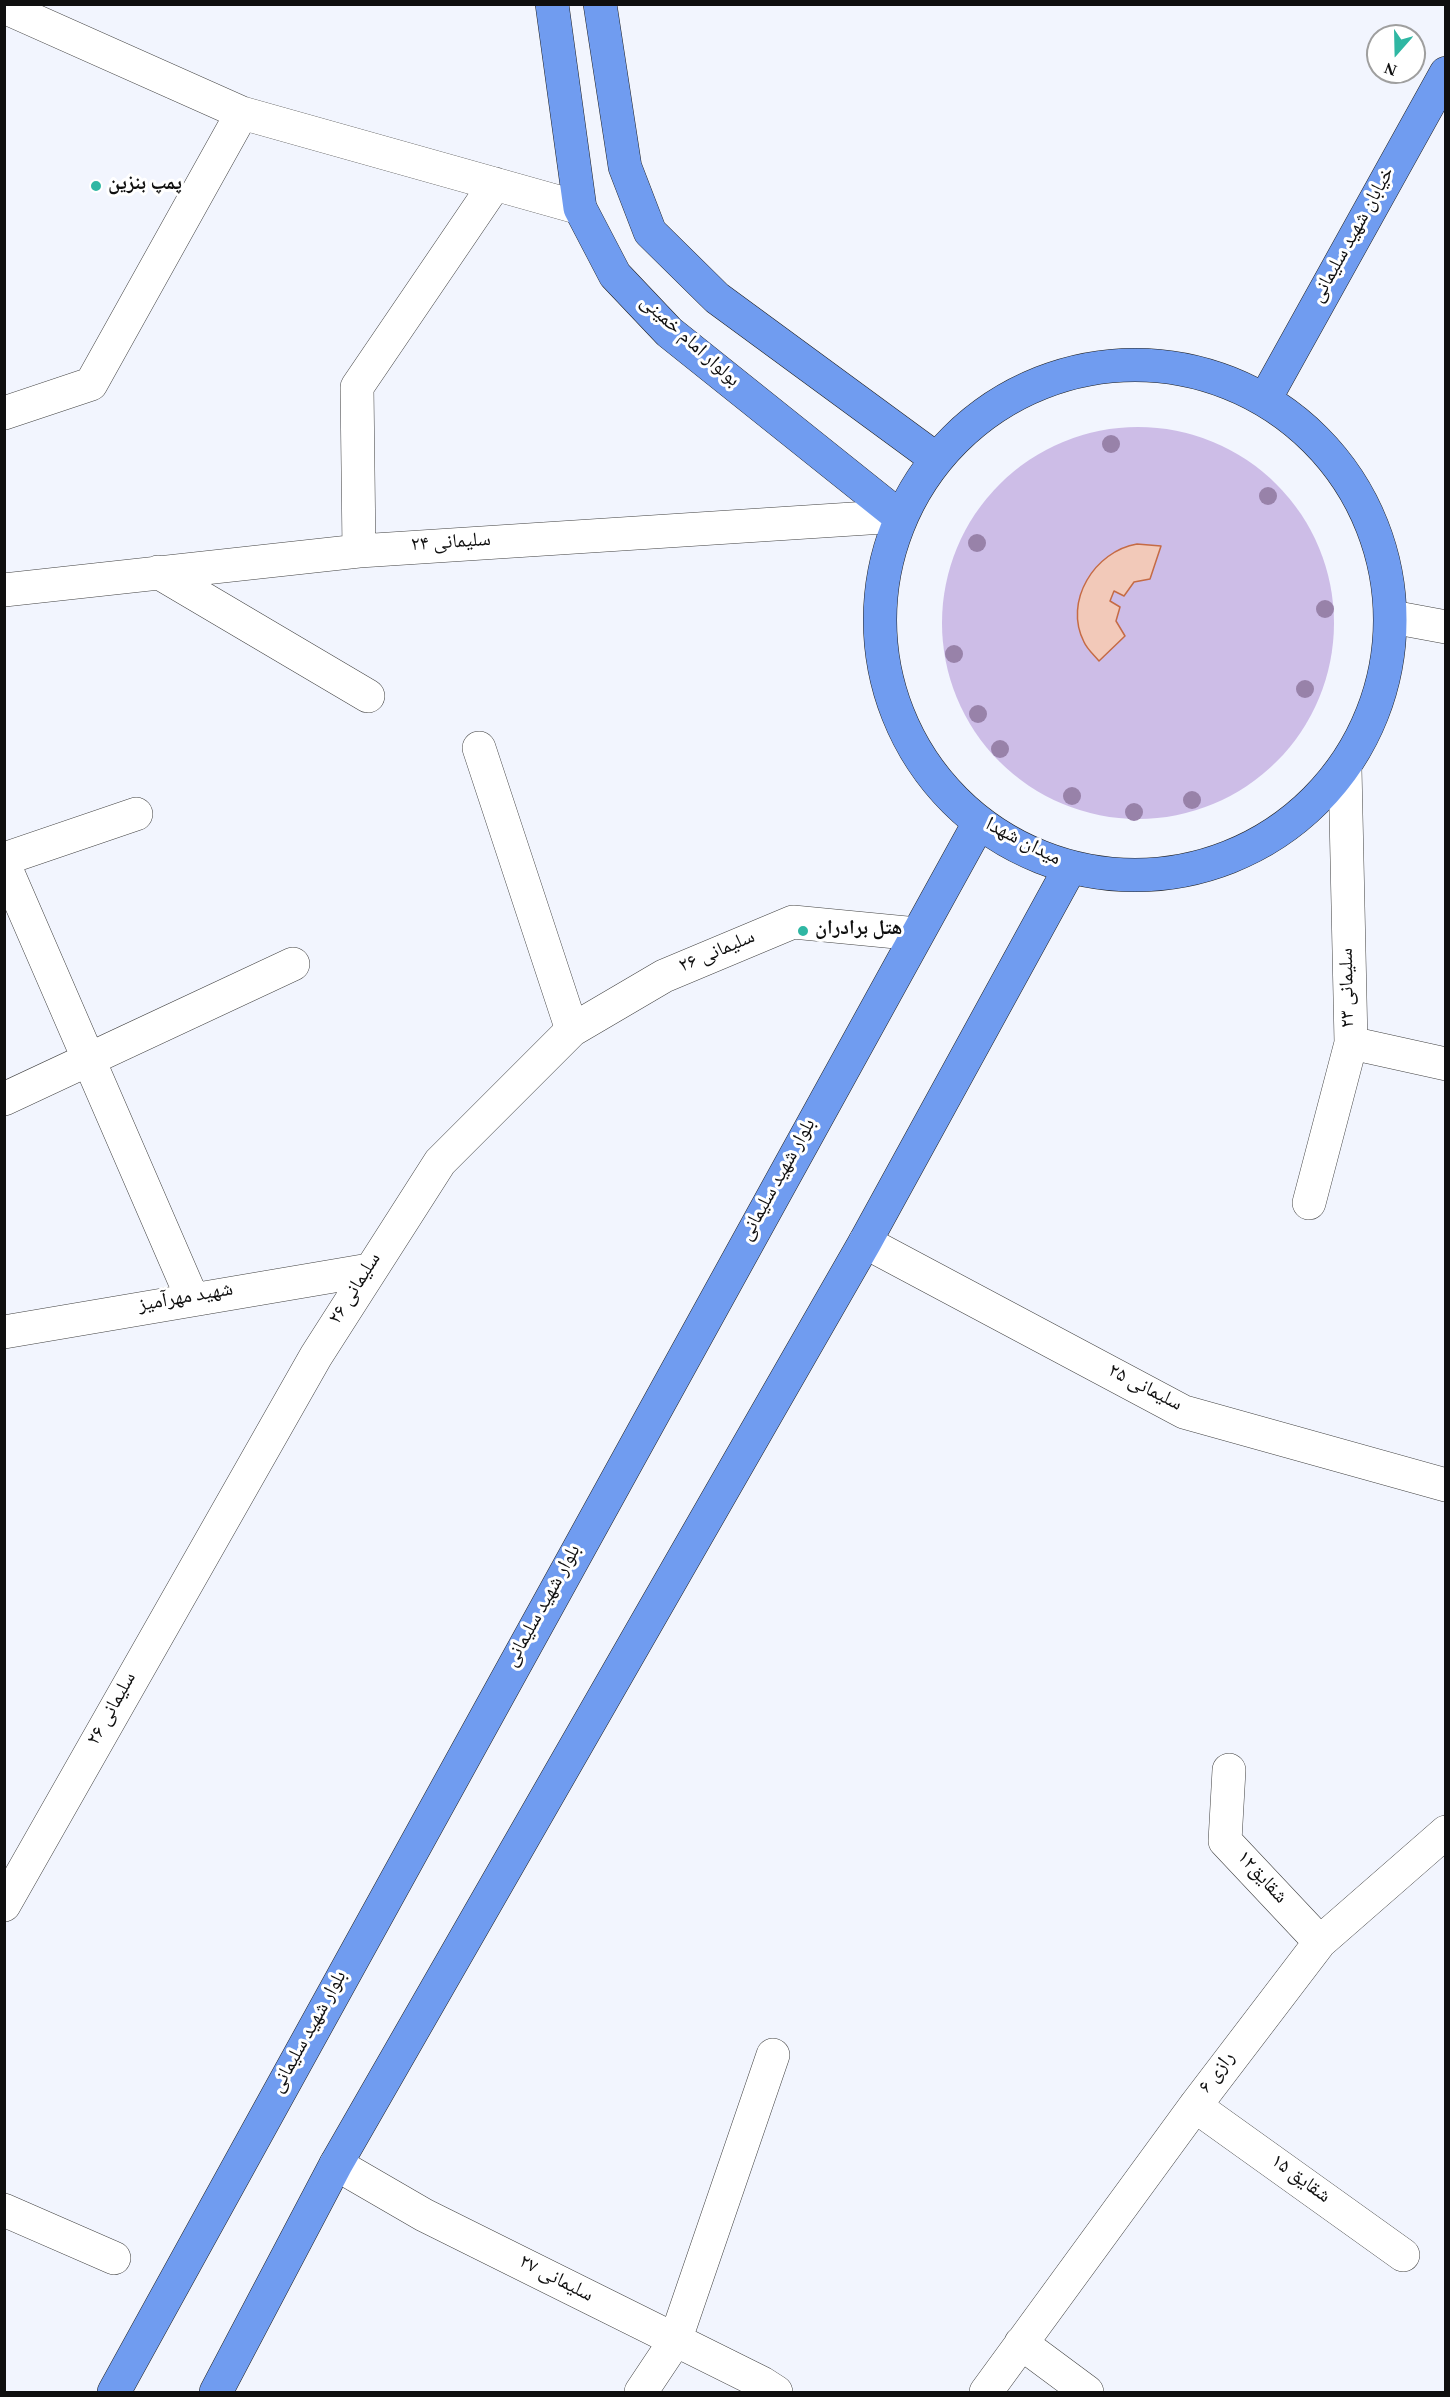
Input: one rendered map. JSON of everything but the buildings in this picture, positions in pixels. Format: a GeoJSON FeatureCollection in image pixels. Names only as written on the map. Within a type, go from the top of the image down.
{"type":"FeatureCollection","features":[{"type":"Feature","properties":{"kind":"main road","name":"بولوار امام خمینی"},"geometry":{"type":"LineString","coordinates":[[552,4],[580,208],[615,275],[669,332],[899,516]]}},
{"type":"Feature","properties":{"kind":"main road"},"geometry":{"type":"LineString","coordinates":[[600,4],[625,167],[650,232],[717,298],[935,458]]}},
{"type":"Feature","properties":{"kind":"main road","name":"خیابان شهید سلیمانی"},"geometry":{"type":"LineString","coordinates":[[1265,399],[1446,73]]}},
{"type":"Feature","properties":{"kind":"main road","name":"میدان شهدا"},"geometry":{"type":"LineString","coordinates":[[1126,364],[1198,372],[1265,399],[1317,440],[1356,492],[1382,552],[1392,617],[1380,696],[1345,768],[1303,814],[1251,849],[1193,869],[1132,876],[1070,868],[979,823],[930,775],[897,716],[880,650],[880,582],[899,516],[935,458],[988,409],[1053,376],[1126,364]]}},
{"type":"Feature","properties":{"kind":"main road","name":"بلوار شهید سلیمانی"},"geometry":{"type":"LineString","coordinates":[[114,2392],[979,823]]}},
{"type":"Feature","properties":{"kind":"main road"},"geometry":{"type":"LineString","coordinates":[[216,2392],[336,2164],[865,1242],[1070,868]]}},
{"type":"Feature","properties":{"kind":"street"},"geometry":{"type":"LineString","coordinates":[[4,7],[242,113],[580,208]]}},
{"type":"Feature","properties":{"kind":"street"},"geometry":{"type":"LineString","coordinates":[[4,413],[91,384],[242,113]]}},
{"type":"Feature","properties":{"kind":"street"},"geometry":{"type":"LineString","coordinates":[[359,551],[357,387],[495,184]]}},
{"type":"Feature","properties":{"kind":"street","name":"سلیمانی ۲۴"},"geometry":{"type":"LineString","coordinates":[[4,591],[359,551],[899,516]]}},
{"type":"Feature","properties":{"kind":"street"},"geometry":{"type":"LineString","coordinates":[[158,572],[368,696]]}},
{"type":"Feature","properties":{"kind":"street"},"geometry":{"type":"LineString","coordinates":[[1392,617],[1446,627]]}},
{"type":"Feature","properties":{"kind":"street"},"geometry":{"type":"LineString","coordinates":[[479,748],[572,1030]]}},
{"type":"Feature","properties":{"kind":"street","name":"سلیمانی ۲۳"},"geometry":{"type":"LineString","coordinates":[[1309,1203],[1351,1043],[1345,768]]}},
{"type":"Feature","properties":{"kind":"street"},"geometry":{"type":"LineString","coordinates":[[136,814],[4,862],[192,1298]]}},
{"type":"Feature","properties":{"kind":"street","name":"سلیمانی ۲۶"},"geometry":{"type":"LineString","coordinates":[[4,1905],[298,1387],[369,1270],[440,1162],[572,1030],[664,976],[793,922],[917,934]]}},
{"type":"Feature","properties":{"kind":"street"},"geometry":{"type":"LineString","coordinates":[[4,1099],[293,964]]}},
{"type":"Feature","properties":{"kind":"street"},"geometry":{"type":"LineString","coordinates":[[1351,1043],[1446,1064]]}},
{"type":"Feature","properties":{"kind":"street","name":"سلیمانی ۲۵"},"geometry":{"type":"LineString","coordinates":[[865,1242],[1184,1412],[1446,1485]]}},
{"type":"Feature","properties":{"kind":"street","name":"شهید مهرآمیز"},"geometry":{"type":"LineString","coordinates":[[4,1332],[192,1298],[369,1270]]}},
{"type":"Feature","properties":{"kind":"street","name":"شقایق۱۲"},"geometry":{"type":"LineString","coordinates":[[1229,1770],[1225,1841],[1320,1942]]}},
{"type":"Feature","properties":{"kind":"street","name":"رازی ۶"},"geometry":{"type":"LineString","coordinates":[[986,2392],[1195,2106],[1320,1942],[1442,1842]]}},
{"type":"Feature","properties":{"kind":"street"},"geometry":{"type":"LineString","coordinates":[[641,2392],[675,2341],[773,2055]]}},
{"type":"Feature","properties":{"kind":"street","name":"شقایق ۱۵"},"geometry":{"type":"LineString","coordinates":[[1195,2106],[1403,2255]]}},
{"type":"Feature","properties":{"kind":"street","name":"سلیمانی ۲۷"},"geometry":{"type":"LineString","coordinates":[[336,2164],[424,2215],[776,2392]]}},
{"type":"Feature","properties":{"kind":"street"},"geometry":{"type":"LineString","coordinates":[[4,2210],[114,2258]]}},
{"type":"Feature","properties":{"kind":"street"},"geometry":{"type":"LineString","coordinates":[[1021,2343],[1087,2392]]}},
{"type":"Feature","properties":{"kind":"shaded area"},"geometry":{"type":"Polygon","coordinates":[[[1138,427],[1176,431],[1213,442],[1247,460],[1277,484],[1301,514],[1319,548],[1330,585],[1334,623],[1330,661],[1319,698],[1301,732],[1277,762],[1247,786],[1213,804],[1176,815],[1138,819],[1100,815],[1063,804],[1029,786],[999,762],[975,732],[957,698],[946,661],[942,623],[946,585],[957,548],[975,514],[999,484],[1029,460],[1063,442],[1100,431],[1138,427]]]}},
{"type":"Feature","properties":{"kind":"shaded area"},"geometry":{"type":"Polygon","coordinates":[[[1137,544],[1161,546],[1150,579],[1134,582],[1124,596],[1114,591],[1110,601],[1120,607],[1116,621],[1125,636],[1099,661],[1085,645],[1079,626],[1080,595],[1096,567],[1108,556],[1137,544]]]}},
{"type":"Feature","properties":{"kind":"place","name":"پمپ بنزین"},"geometry":{"type":"Point","coordinates":[96,186]}},
{"type":"Feature","properties":{"kind":"place","name":"هتل برادران"},"geometry":{"type":"Point","coordinates":[803,931]}}]}
